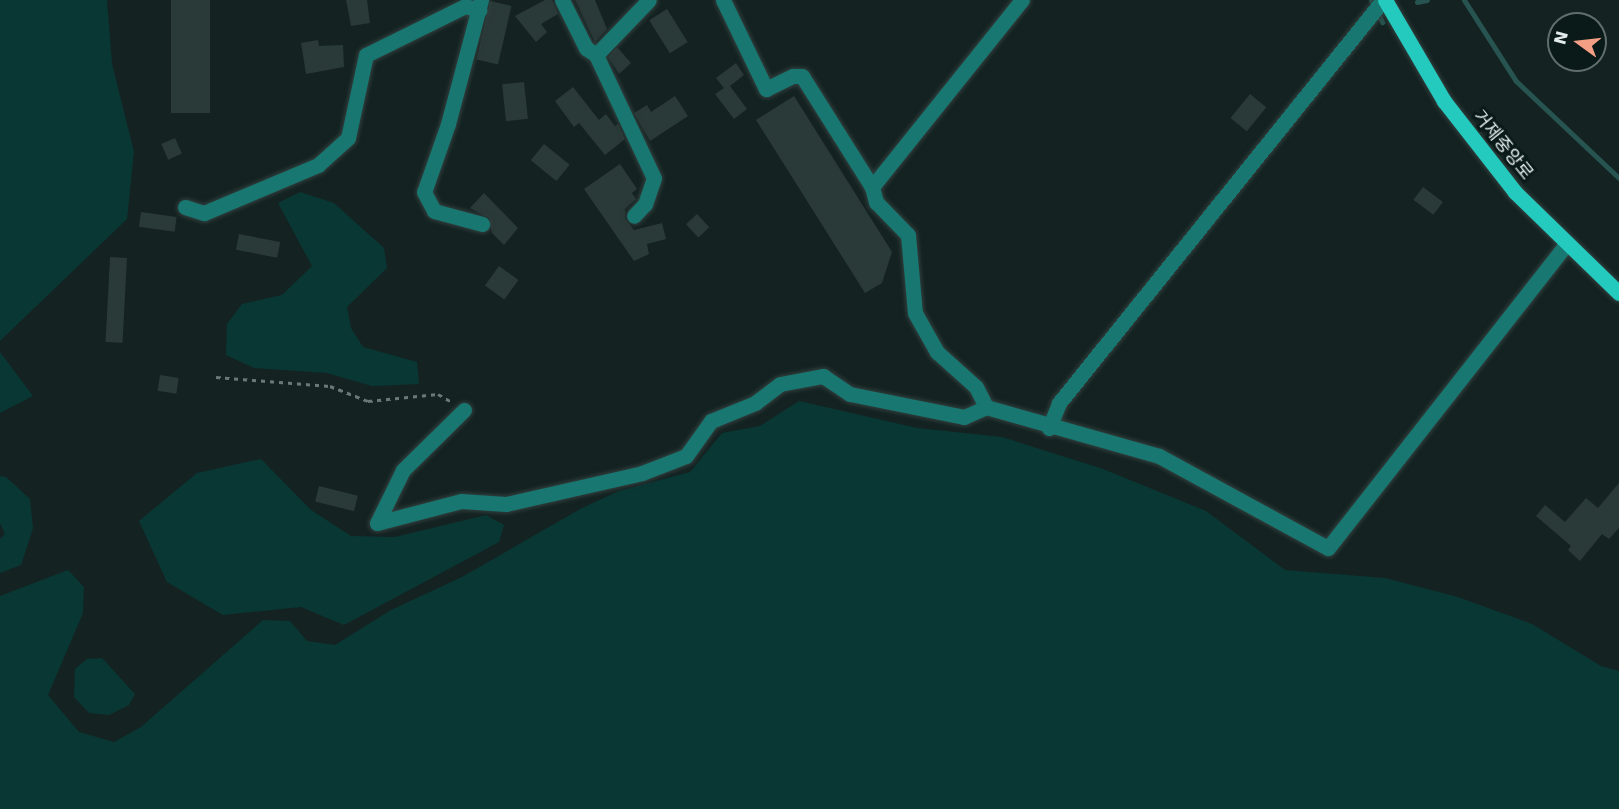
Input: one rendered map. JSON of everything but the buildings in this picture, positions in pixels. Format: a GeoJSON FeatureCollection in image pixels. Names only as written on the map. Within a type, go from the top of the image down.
{"type":"FeatureCollection","features":[{"type":"Feature","properties":{"kind":"main road","name":"거제중앙로"},"geometry":{"type":"LineString","coordinates":[[1384,0],[1444,101],[1515,192],[1619,292]]}},
{"type":"Feature","properties":{"kind":"lane"},"geometry":{"type":"LineString","coordinates":[[562,0],[586,48],[596,55],[654,178],[645,204],[634,216]]}},
{"type":"Feature","properties":{"kind":"lane"},"geometry":{"type":"LineString","coordinates":[[596,55],[649,0]]}},
{"type":"Feature","properties":{"kind":"lane"},"geometry":{"type":"LineString","coordinates":[[723,0],[766,89],[793,76],[802,76],[872,187],[876,202],[908,235],[915,313],[937,352],[976,387],[986,407]]}},
{"type":"Feature","properties":{"kind":"lane"},"geometry":{"type":"LineString","coordinates":[[872,187],[1022,0]]}},
{"type":"Feature","properties":{"kind":"lane"},"geometry":{"type":"LineString","coordinates":[[1049,428],[1059,403],[1384,0]]}},
{"type":"Feature","properties":{"kind":"lane"},"geometry":{"type":"LineString","coordinates":[[184,207],[204,213],[318,165],[348,138],[366,55],[465,6],[480,5],[448,124],[424,192],[434,211],[482,224]]}},
{"type":"Feature","properties":{"kind":"lane"},"geometry":{"type":"LineString","coordinates":[[464,410],[403,470],[377,523],[461,501],[506,504],[642,473],[686,456],[711,421],[755,403],[780,384],[823,376],[850,394],[964,417],[986,407],[1049,428],[1159,456],[1328,548],[1567,243]]}},
{"type":"Feature","properties":{"kind":"path"},"geometry":{"type":"LineString","coordinates":[[216,376],[330,386],[368,401],[438,394],[464,410]]}},
{"type":"Feature","properties":{"kind":"shaded area"},"geometry":{"type":"Polygon","coordinates":[[[0,0],[107,0],[112,64],[134,152],[127,219],[0,341],[0,0]]]}},
{"type":"Feature","properties":{"kind":"shaded area"},"geometry":{"type":"Polygon","coordinates":[[[300,192],[334,203],[384,248],[387,268],[347,307],[351,328],[363,347],[417,362],[419,384],[372,386],[327,373],[254,368],[226,355],[227,324],[242,304],[282,295],[312,266],[278,203],[300,192]]]}},
{"type":"Feature","properties":{"kind":"shaded area"},"geometry":{"type":"Polygon","coordinates":[[[0,352],[33,396],[0,413],[0,352]]]}},
{"type":"Feature","properties":{"kind":"shaded area"},"geometry":{"type":"Polygon","coordinates":[[[799,401],[917,428],[1002,437],[1103,469],[1206,511],[1285,570],[1385,578],[1458,597],[1532,624],[1601,666],[1619,671],[1619,809],[0,809],[0,596],[68,570],[84,587],[83,613],[48,695],[79,732],[114,742],[141,727],[263,620],[290,621],[307,641],[335,645],[391,610],[462,577],[582,508],[619,491],[690,472],[722,433],[760,426],[799,401]]]}},
{"type":"Feature","properties":{"kind":"shaded area"},"geometry":{"type":"Polygon","coordinates":[[[261,459],[311,510],[351,536],[395,537],[486,515],[504,525],[499,542],[344,625],[301,607],[223,615],[167,582],[139,521],[197,473],[261,459]]]}},
{"type":"Feature","properties":{"kind":"shaded area"},"geometry":{"type":"Polygon","coordinates":[[[0,476],[6,477],[30,499],[33,528],[21,565],[0,573],[0,539],[5,534],[0,523],[0,476]]]}},
{"type":"Feature","properties":{"kind":"shaded area"},"geometry":{"type":"Polygon","coordinates":[[[102,658],[135,694],[129,705],[109,715],[89,713],[74,697],[75,669],[87,659],[102,658]]]}},
{"type":"Feature","properties":{"kind":"waterway"},"geometry":{"type":"LineString","coordinates":[[1371,0],[1382,22]]}},
{"type":"Feature","properties":{"kind":"waterway"},"geometry":{"type":"LineString","coordinates":[[1417,2],[1427,0]]}},
{"type":"Feature","properties":{"kind":"waterway"},"geometry":{"type":"LineString","coordinates":[[1464,0],[1516,81],[1619,178]]}}]}
